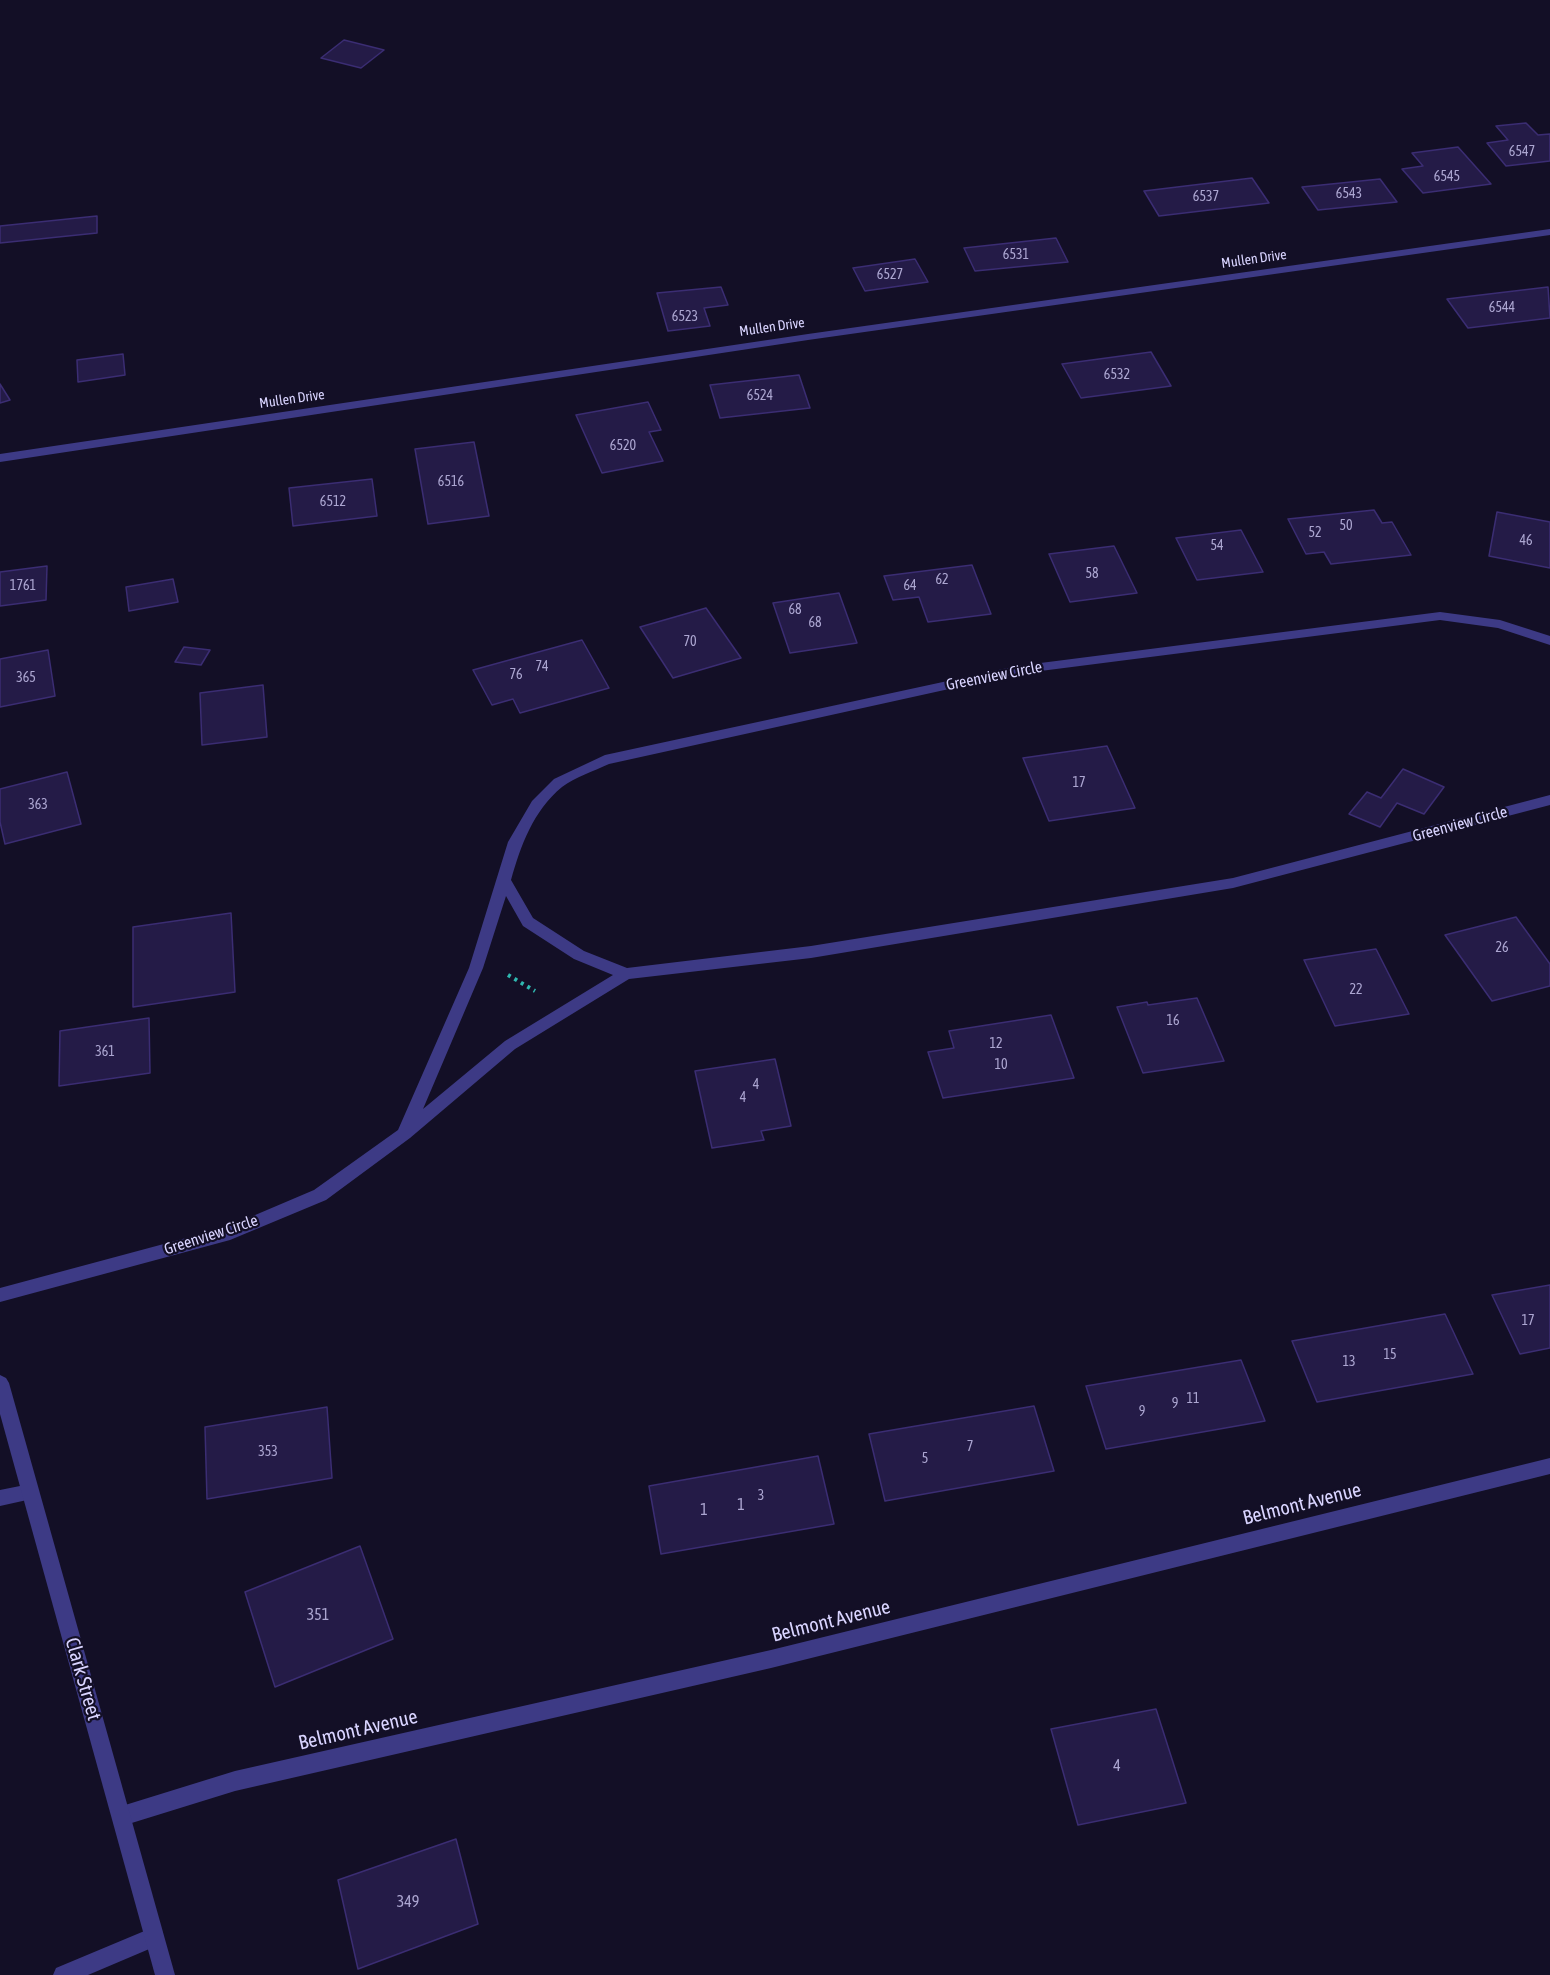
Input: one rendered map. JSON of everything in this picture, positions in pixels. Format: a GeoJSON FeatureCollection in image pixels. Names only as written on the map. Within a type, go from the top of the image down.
{"type":"FeatureCollection","features":[{"type":"Feature","properties":{"kind":"street","name":"Mullen Drive"},"geometry":{"type":"LineString","coordinates":[[0,458],[808,337],[1550,232]]}},
{"type":"Feature","properties":{"kind":"street","name":"Greenview Circle"},"geometry":{"type":"LineString","coordinates":[[404,1134],[476,968],[515,842],[537,804],[559,782],[605,760],[1017,670],[1440,616],[1500,624],[1550,641]]}},
{"type":"Feature","properties":{"kind":"street","name":"Greenview Circle"},"geometry":{"type":"LineString","coordinates":[[0,1295],[230,1233],[321,1195],[404,1134],[510,1045],[626,974],[811,952],[1233,883],[1550,800]]}},
{"type":"Feature","properties":{"kind":"street","name":"Greenview Circle"},"geometry":{"type":"LineString","coordinates":[[503,879],[528,922],[579,955],[626,974]]}},
{"type":"Feature","properties":{"kind":"street","name":"Clark Street"},"geometry":{"type":"LineString","coordinates":[[0,1383],[165,1975]]}},
{"type":"Feature","properties":{"kind":"street","name":"Belmont Avenue"},"geometry":{"type":"LineString","coordinates":[[122,1816],[235,1781],[771,1659],[1550,1466]]}},
{"type":"Feature","properties":{"kind":"street"},"geometry":{"type":"LineString","coordinates":[[0,1498],[30,1492]]}},
{"type":"Feature","properties":{"kind":"street"},"geometry":{"type":"LineString","coordinates":[[63,1975],[154,1937]]}},
{"type":"Feature","properties":{"kind":"path"},"geometry":{"type":"LineString","coordinates":[[501,973],[513,976],[538,994]]}},
{"type":"Feature","properties":{"kind":"building"},"geometry":{"type":"Polygon","coordinates":[[[344,40],[384,50],[361,68],[321,58],[344,40]]]}},
{"type":"Feature","properties":{"kind":"building"},"geometry":{"type":"Polygon","coordinates":[[[1526,123],[1538,135],[1550,134],[1550,161],[1506,166],[1487,143],[1508,140],[1496,126],[1526,123]]]}},
{"type":"Feature","properties":{"kind":"building"},"geometry":{"type":"Polygon","coordinates":[[[1458,147],[1491,184],[1423,193],[1402,169],[1423,166],[1412,153],[1458,147]]]}},
{"type":"Feature","properties":{"kind":"building"},"geometry":{"type":"Polygon","coordinates":[[[1252,178],[1269,203],[1159,216],[1144,191],[1252,178]]]}},
{"type":"Feature","properties":{"kind":"building"},"geometry":{"type":"Polygon","coordinates":[[[1380,179],[1397,202],[1318,210],[1302,187],[1380,179]]]}},
{"type":"Feature","properties":{"kind":"building"},"geometry":{"type":"Polygon","coordinates":[[[97,216],[97,233],[0,243],[0,226],[97,216]]]}},
{"type":"Feature","properties":{"kind":"building"},"geometry":{"type":"Polygon","coordinates":[[[1056,238],[1068,262],[975,271],[964,248],[1056,238]]]}},
{"type":"Feature","properties":{"kind":"building"},"geometry":{"type":"Polygon","coordinates":[[[915,259],[928,282],[865,291],[853,268],[915,259]]]}},
{"type":"Feature","properties":{"kind":"building"},"geometry":{"type":"Polygon","coordinates":[[[721,287],[728,305],[704,308],[710,326],[668,331],[657,293],[721,287]]]}},
{"type":"Feature","properties":{"kind":"building"},"geometry":{"type":"Polygon","coordinates":[[[1548,287],[1550,318],[1468,328],[1447,299],[1548,287]]]}},
{"type":"Feature","properties":{"kind":"building"},"geometry":{"type":"Polygon","coordinates":[[[1151,352],[1171,386],[1081,398],[1062,364],[1151,352]]]}},
{"type":"Feature","properties":{"kind":"building"},"geometry":{"type":"Polygon","coordinates":[[[123,354],[125,375],[78,382],[77,360],[123,354]]]}},
{"type":"Feature","properties":{"kind":"building"},"geometry":{"type":"Polygon","coordinates":[[[799,375],[810,408],[720,418],[710,385],[799,375]]]}},
{"type":"Feature","properties":{"kind":"building"},"geometry":{"type":"Polygon","coordinates":[[[0,384],[10,400],[0,403],[0,384]]]}},
{"type":"Feature","properties":{"kind":"building"},"geometry":{"type":"Polygon","coordinates":[[[648,402],[661,430],[649,432],[663,461],[602,473],[576,415],[648,402]]]}},
{"type":"Feature","properties":{"kind":"building"},"geometry":{"type":"Polygon","coordinates":[[[474,442],[489,516],[428,524],[415,449],[474,442]]]}},
{"type":"Feature","properties":{"kind":"building"},"geometry":{"type":"Polygon","coordinates":[[[372,479],[377,516],[293,526],[289,488],[372,479]]]}},
{"type":"Feature","properties":{"kind":"building"},"geometry":{"type":"Polygon","coordinates":[[[1374,510],[1382,523],[1392,522],[1411,555],[1331,564],[1324,552],[1306,554],[1288,519],[1374,510]]]}},
{"type":"Feature","properties":{"kind":"building"},"geometry":{"type":"Polygon","coordinates":[[[1497,512],[1550,522],[1550,568],[1489,556],[1497,512]]]}},
{"type":"Feature","properties":{"kind":"building"},"geometry":{"type":"Polygon","coordinates":[[[1241,530],[1263,572],[1197,580],[1176,538],[1241,530]]]}},
{"type":"Feature","properties":{"kind":"building"},"geometry":{"type":"Polygon","coordinates":[[[1114,546],[1137,593],[1070,602],[1049,554],[1114,546]]]}},
{"type":"Feature","properties":{"kind":"building"},"geometry":{"type":"Polygon","coordinates":[[[972,565],[991,614],[928,622],[919,597],[893,600],[884,576],[972,565]]]}},
{"type":"Feature","properties":{"kind":"building"},"geometry":{"type":"Polygon","coordinates":[[[47,566],[46,600],[0,606],[0,572],[47,566]]]}},
{"type":"Feature","properties":{"kind":"building"},"geometry":{"type":"Polygon","coordinates":[[[173,579],[178,602],[129,611],[126,587],[173,579]]]}},
{"type":"Feature","properties":{"kind":"building"},"geometry":{"type":"Polygon","coordinates":[[[839,593],[857,643],[790,653],[773,603],[839,593]]]}},
{"type":"Feature","properties":{"kind":"building"},"geometry":{"type":"Polygon","coordinates":[[[706,608],[741,658],[673,678],[640,627],[706,608]]]}},
{"type":"Feature","properties":{"kind":"building"},"geometry":{"type":"Polygon","coordinates":[[[582,640],[609,688],[520,713],[513,699],[492,705],[473,670],[582,640]]]}},
{"type":"Feature","properties":{"kind":"building"},"geometry":{"type":"Polygon","coordinates":[[[184,647],[210,650],[201,665],[175,662],[184,647]]]}},
{"type":"Feature","properties":{"kind":"building"},"geometry":{"type":"Polygon","coordinates":[[[48,650],[55,696],[0,707],[0,659],[48,650]]]}},
{"type":"Feature","properties":{"kind":"building"},"geometry":{"type":"Polygon","coordinates":[[[263,685],[267,737],[202,745],[200,693],[263,685]]]}},
{"type":"Feature","properties":{"kind":"building"},"geometry":{"type":"Polygon","coordinates":[[[1107,746],[1135,808],[1049,821],[1023,758],[1107,746]]]}},
{"type":"Feature","properties":{"kind":"building"},"geometry":{"type":"Polygon","coordinates":[[[1403,769],[1444,787],[1424,814],[1397,803],[1380,827],[1349,814],[1367,792],[1381,798],[1403,769]]]}},
{"type":"Feature","properties":{"kind":"building"},"geometry":{"type":"Polygon","coordinates":[[[67,772],[81,824],[5,844],[0,822],[0,789],[67,772]]]}},
{"type":"Feature","properties":{"kind":"building"},"geometry":{"type":"Polygon","coordinates":[[[231,913],[235,992],[133,1007],[133,927],[231,913]]]}},
{"type":"Feature","properties":{"kind":"building"},"geometry":{"type":"Polygon","coordinates":[[[1516,917],[1550,964],[1550,986],[1492,1001],[1445,935],[1516,917]]]}},
{"type":"Feature","properties":{"kind":"building"},"geometry":{"type":"Polygon","coordinates":[[[1376,949],[1409,1014],[1335,1026],[1304,960],[1376,949]]]}},
{"type":"Feature","properties":{"kind":"building"},"geometry":{"type":"Polygon","coordinates":[[[1197,998],[1224,1061],[1143,1073],[1117,1007],[1197,998]]]}},
{"type":"Feature","properties":{"kind":"building"},"geometry":{"type":"Polygon","coordinates":[[[1051,1015],[1074,1078],[943,1098],[928,1052],[954,1048],[949,1031],[1051,1015]]]}},
{"type":"Feature","properties":{"kind":"building"},"geometry":{"type":"Polygon","coordinates":[[[149,1018],[150,1073],[59,1086],[60,1031],[149,1018]]]}},
{"type":"Feature","properties":{"kind":"building"},"geometry":{"type":"Polygon","coordinates":[[[775,1059],[791,1126],[761,1131],[764,1140],[712,1148],[695,1071],[775,1059]]]}},
{"type":"Feature","properties":{"kind":"building"},"geometry":{"type":"Polygon","coordinates":[[[1550,1285],[1550,1348],[1520,1354],[1492,1295],[1550,1285]]]}},
{"type":"Feature","properties":{"kind":"building"},"geometry":{"type":"Polygon","coordinates":[[[1445,1314],[1473,1374],[1317,1402],[1292,1341],[1445,1314]]]}},
{"type":"Feature","properties":{"kind":"building"},"geometry":{"type":"Polygon","coordinates":[[[1241,1360],[1265,1421],[1106,1449],[1086,1386],[1241,1360]]]}},
{"type":"Feature","properties":{"kind":"building"},"geometry":{"type":"Polygon","coordinates":[[[1034,1406],[1054,1471],[885,1501],[869,1434],[1034,1406]]]}},
{"type":"Feature","properties":{"kind":"building"},"geometry":{"type":"Polygon","coordinates":[[[327,1407],[332,1478],[207,1499],[205,1427],[327,1407]]]}},
{"type":"Feature","properties":{"kind":"building"},"geometry":{"type":"Polygon","coordinates":[[[818,1456],[834,1524],[661,1554],[649,1486],[818,1456]]]}},
{"type":"Feature","properties":{"kind":"building"},"geometry":{"type":"Polygon","coordinates":[[[360,1546],[393,1639],[275,1687],[245,1592],[360,1546]]]}},
{"type":"Feature","properties":{"kind":"building"},"geometry":{"type":"Polygon","coordinates":[[[1156,1709],[1186,1803],[1078,1825],[1051,1729],[1156,1709]]]}},
{"type":"Feature","properties":{"kind":"building"},"geometry":{"type":"Polygon","coordinates":[[[456,1839],[478,1924],[358,1969],[338,1880],[456,1839]]]}}]}
